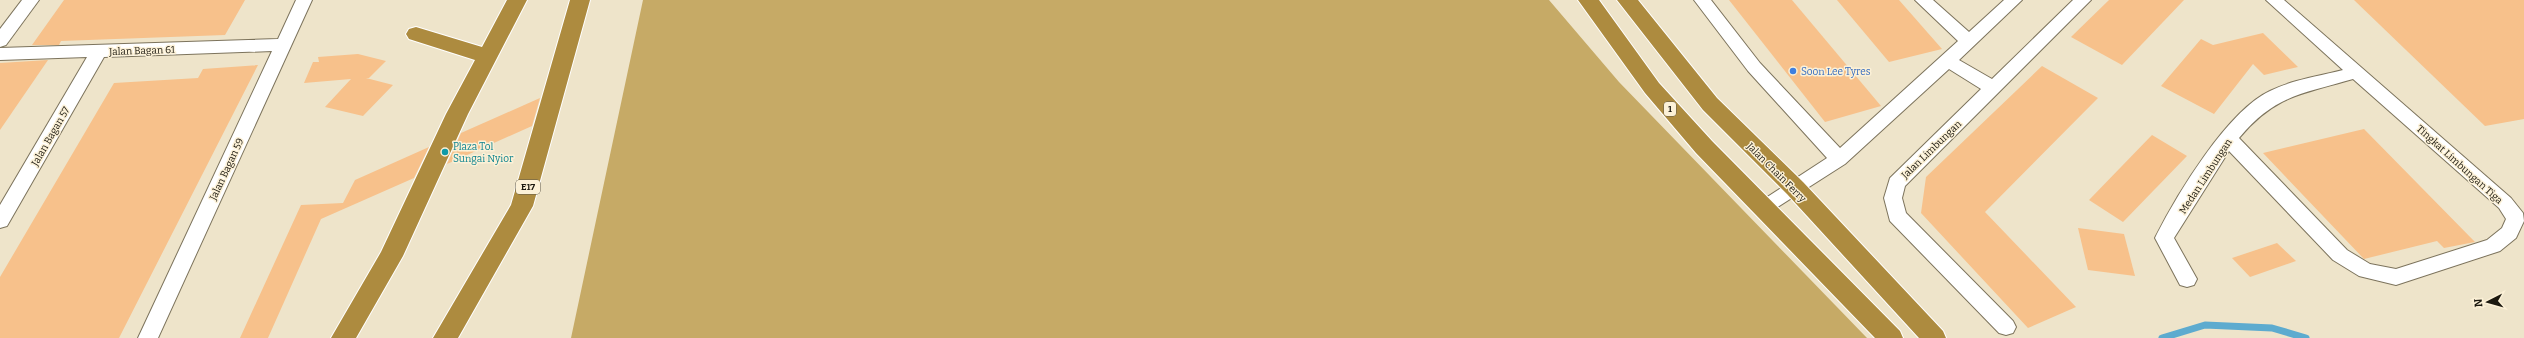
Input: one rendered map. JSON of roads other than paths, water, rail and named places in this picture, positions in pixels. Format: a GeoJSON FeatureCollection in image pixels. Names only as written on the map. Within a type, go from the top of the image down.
{"type":"FeatureCollection","features":[{"type":"Feature","properties":{"kind":"highway"},"geometry":{"type":"LineString","coordinates":[[343,338],[391,256],[486,56],[516,0]]}},
{"type":"Feature","properties":{"kind":"highway","name":"E17"},"geometry":{"type":"LineString","coordinates":[[445,338],[522,206],[580,0]]}},
{"type":"Feature","properties":{"kind":"highway","name":"1"},"geometry":{"type":"LineString","coordinates":[[1588,0],[1652,88],[1704,147],[1891,338]]}},
{"type":"Feature","properties":{"kind":"highway","name":"Jalan Chain Ferry"},"geometry":{"type":"LineString","coordinates":[[1627,0],[1710,104],[1795,188],[1861,261],[1934,338]]}},
{"type":"Feature","properties":{"kind":"highway"},"geometry":{"type":"LineString","coordinates":[[416,34],[486,56]]}},
{"type":"Feature","properties":{"kind":"street"},"geometry":{"type":"LineString","coordinates":[[0,42],[31,0]]}},
{"type":"Feature","properties":{"kind":"street","name":"Jalan Bagan 59"},"geometry":{"type":"LineString","coordinates":[[148,338],[304,0]]}},
{"type":"Feature","properties":{"kind":"street"},"geometry":{"type":"LineString","coordinates":[[1702,0],[1754,66],[1839,160]]}},
{"type":"Feature","properties":{"kind":"street"},"geometry":{"type":"LineString","coordinates":[[1923,0],[1969,41]]}},
{"type":"Feature","properties":{"kind":"street"},"geometry":{"type":"LineString","coordinates":[[1765,208],[1839,160],[2014,0]]}},
{"type":"Feature","properties":{"kind":"street","name":"Jalan Limbungan"},"geometry":{"type":"LineString","coordinates":[[2006,327],[1897,216],[1893,198],[1896,184],[2083,0]]}},
{"type":"Feature","properties":{"kind":"street","name":"Tingkat Limbungan Tiga"},"geometry":{"type":"LineString","coordinates":[[2229,139],[2340,255],[2366,271],[2396,277],[2450,258],[2493,246],[2509,233],[2516,218],[2505,203],[2274,0]]}},
{"type":"Feature","properties":{"kind":"street","name":"Jalan Bagan 61"},"geometry":{"type":"LineString","coordinates":[[0,54],[283,45]]}},
{"type":"Feature","properties":{"kind":"street","name":"Jalan Bagan 57"},"geometry":{"type":"LineString","coordinates":[[0,221],[100,51]]}},
{"type":"Feature","properties":{"kind":"street"},"geometry":{"type":"LineString","coordinates":[[1948,61],[1993,88]]}},
{"type":"Feature","properties":{"kind":"street","name":"Medan Limbungan"},"geometry":{"type":"LineString","coordinates":[[2187,280],[2164,238],[2229,139],[2260,105],[2276,96],[2357,72]]}},
{"type":"Feature","properties":{"kind":"waterway"},"geometry":{"type":"LineString","coordinates":[[2162,338],[2205,325],[2272,328],[2306,338]]}},
{"type":"Feature","properties":{"kind":"place","name":"Soon Lee Tyres"},"geometry":{"type":"Point","coordinates":[1793,71]}},
{"type":"Feature","properties":{"kind":"place","name":"Plaza Tol Sungai Nyior"},"geometry":{"type":"Point","coordinates":[445,152]}}]}
